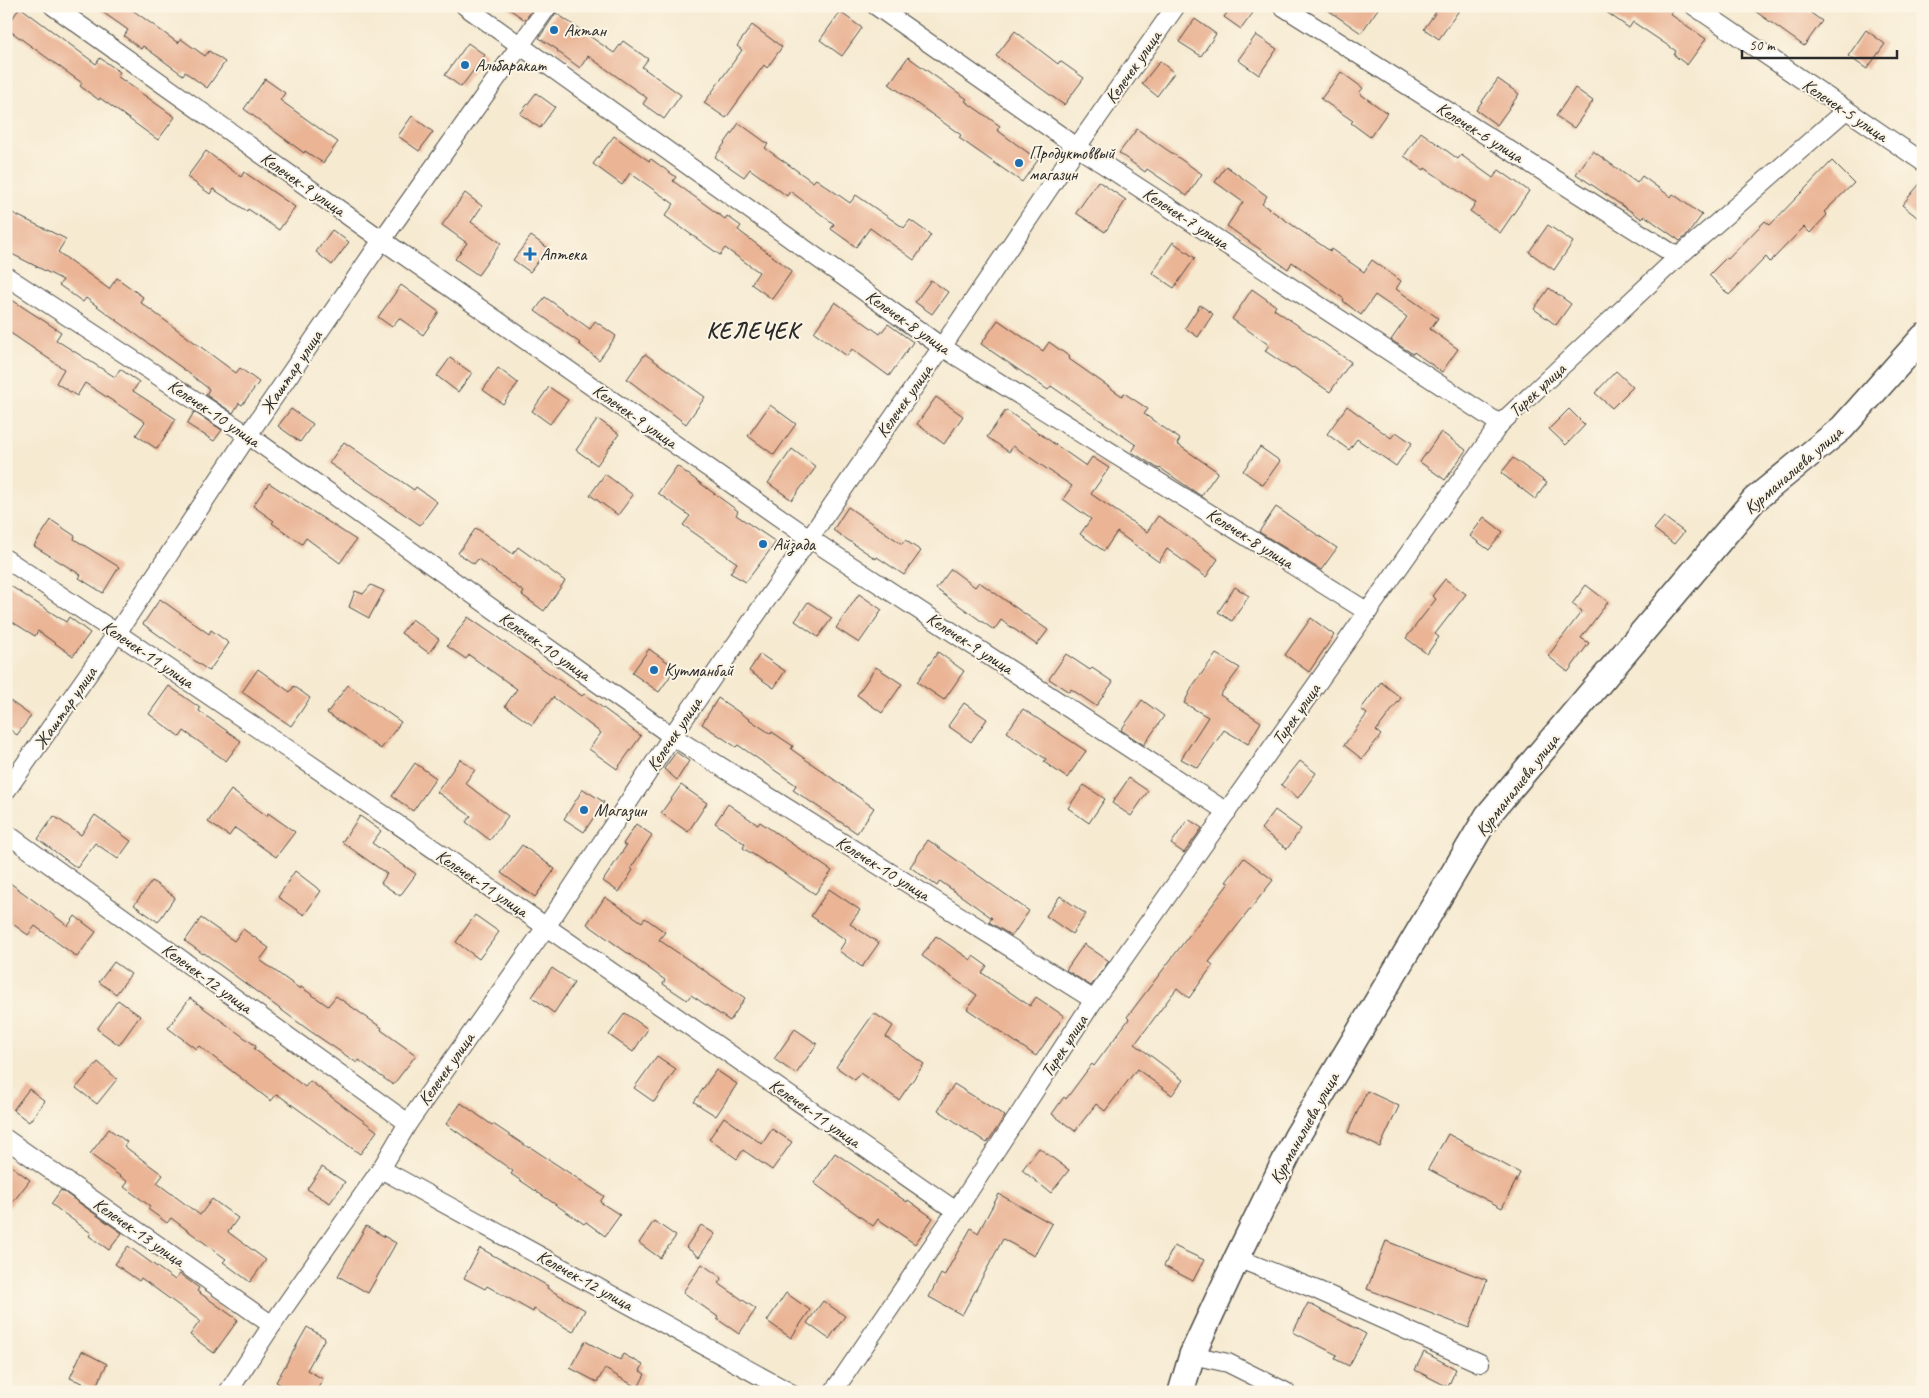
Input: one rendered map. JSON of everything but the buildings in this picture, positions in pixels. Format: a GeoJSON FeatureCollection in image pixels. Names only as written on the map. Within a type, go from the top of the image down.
{"type":"FeatureCollection","features":[{"type":"Feature","properties":{"kind":"street","name":"Келечек-9 улица"},"geometry":{"type":"LineString","coordinates":[[53,6],[382,240],[810,538],[1227,812]]}},
{"type":"Feature","properties":{"kind":"street","name":"Келечек-8 улица"},"geometry":{"type":"LineString","coordinates":[[465,6],[942,347],[1368,612]]}},
{"type":"Feature","properties":{"kind":"street","name":"Жаштар улица"},"geometry":{"type":"LineString","coordinates":[[6,791],[118,633],[248,436],[382,240],[548,6]]}},
{"type":"Feature","properties":{"kind":"street","name":"Келечек-7 улица"},"geometry":{"type":"LineString","coordinates":[[876,6],[1077,147],[1500,424]]}},
{"type":"Feature","properties":{"kind":"street","name":"Келечек улица"},"geometry":{"type":"LineString","coordinates":[[233,1390],[272,1325],[382,1169],[408,1123],[546,927],[672,736],[1176,6]]}},
{"type":"Feature","properties":{"kind":"street","name":"Келечек-6 улица"},"geometry":{"type":"LineString","coordinates":[[1282,6],[1678,257]]}},
{"type":"Feature","properties":{"kind":"street","name":"Келечек-5 улица"},"geometry":{"type":"LineString","coordinates":[[1694,6],[1923,162]]}},
{"type":"Feature","properties":{"kind":"street","name":"Тирек улица"},"geometry":{"type":"LineString","coordinates":[[833,1392],[956,1211],[1094,1000],[1500,424],[1678,257],[1846,110]]}},
{"type":"Feature","properties":{"kind":"street","name":"Келечек-10 улица"},"geometry":{"type":"LineString","coordinates":[[6,276],[248,436],[672,736],[1094,1000]]}},
{"type":"Feature","properties":{"kind":"street","name":"Курманалиева улица"},"geometry":{"type":"LineString","coordinates":[[1181,1392],[1192,1355],[1296,1138],[1488,815],[1754,500],[1842,428],[1923,336]]}},
{"type":"Feature","properties":{"kind":"street","name":"Келечек-11 улица"},"geometry":{"type":"LineString","coordinates":[[6,559],[118,633],[956,1211]]}},
{"type":"Feature","properties":{"kind":"street","name":"Келечек-12 улица"},"geometry":{"type":"LineString","coordinates":[[6,833],[408,1123]]}},
{"type":"Feature","properties":{"kind":"street","name":"Келечек-13 улица"},"geometry":{"type":"LineString","coordinates":[[6,1139],[272,1325]]}},
{"type":"Feature","properties":{"kind":"street","name":"Келечек-12 улица"},"geometry":{"type":"LineString","coordinates":[[382,1169],[790,1392]]}},
{"type":"Feature","properties":{"kind":"street"},"geometry":{"type":"LineString","coordinates":[[1237,1258],[1316,1290],[1480,1363]]}},
{"type":"Feature","properties":{"kind":"street"},"geometry":{"type":"LineString","coordinates":[[1192,1355],[1228,1363],[1286,1392]]}},
{"type":"Feature","properties":{"kind":"place","name":"Актан"},"geometry":{"type":"Point","coordinates":[554,30]}},
{"type":"Feature","properties":{"kind":"place","name":"Альбаракат"},"geometry":{"type":"Point","coordinates":[465,65]}},
{"type":"Feature","properties":{"kind":"place","name":"Продуктоввый магазин"},"geometry":{"type":"Point","coordinates":[1019,163]}},
{"type":"Feature","properties":{"kind":"place","name":"Аптека"},"geometry":{"type":"Point","coordinates":[530,254]}},
{"type":"Feature","properties":{"kind":"place","name":"Айзада"},"geometry":{"type":"Point","coordinates":[763,544]}},
{"type":"Feature","properties":{"kind":"place","name":"Кутманбай"},"geometry":{"type":"Point","coordinates":[654,670]}},
{"type":"Feature","properties":{"kind":"place","name":"Магазин"},"geometry":{"type":"Point","coordinates":[584,810]}},
{"type":"Feature","properties":{"kind":"district","name":"КЕЛЕЧЕК"},"geometry":{"type":"Point","coordinates":[753,331]}}]}
